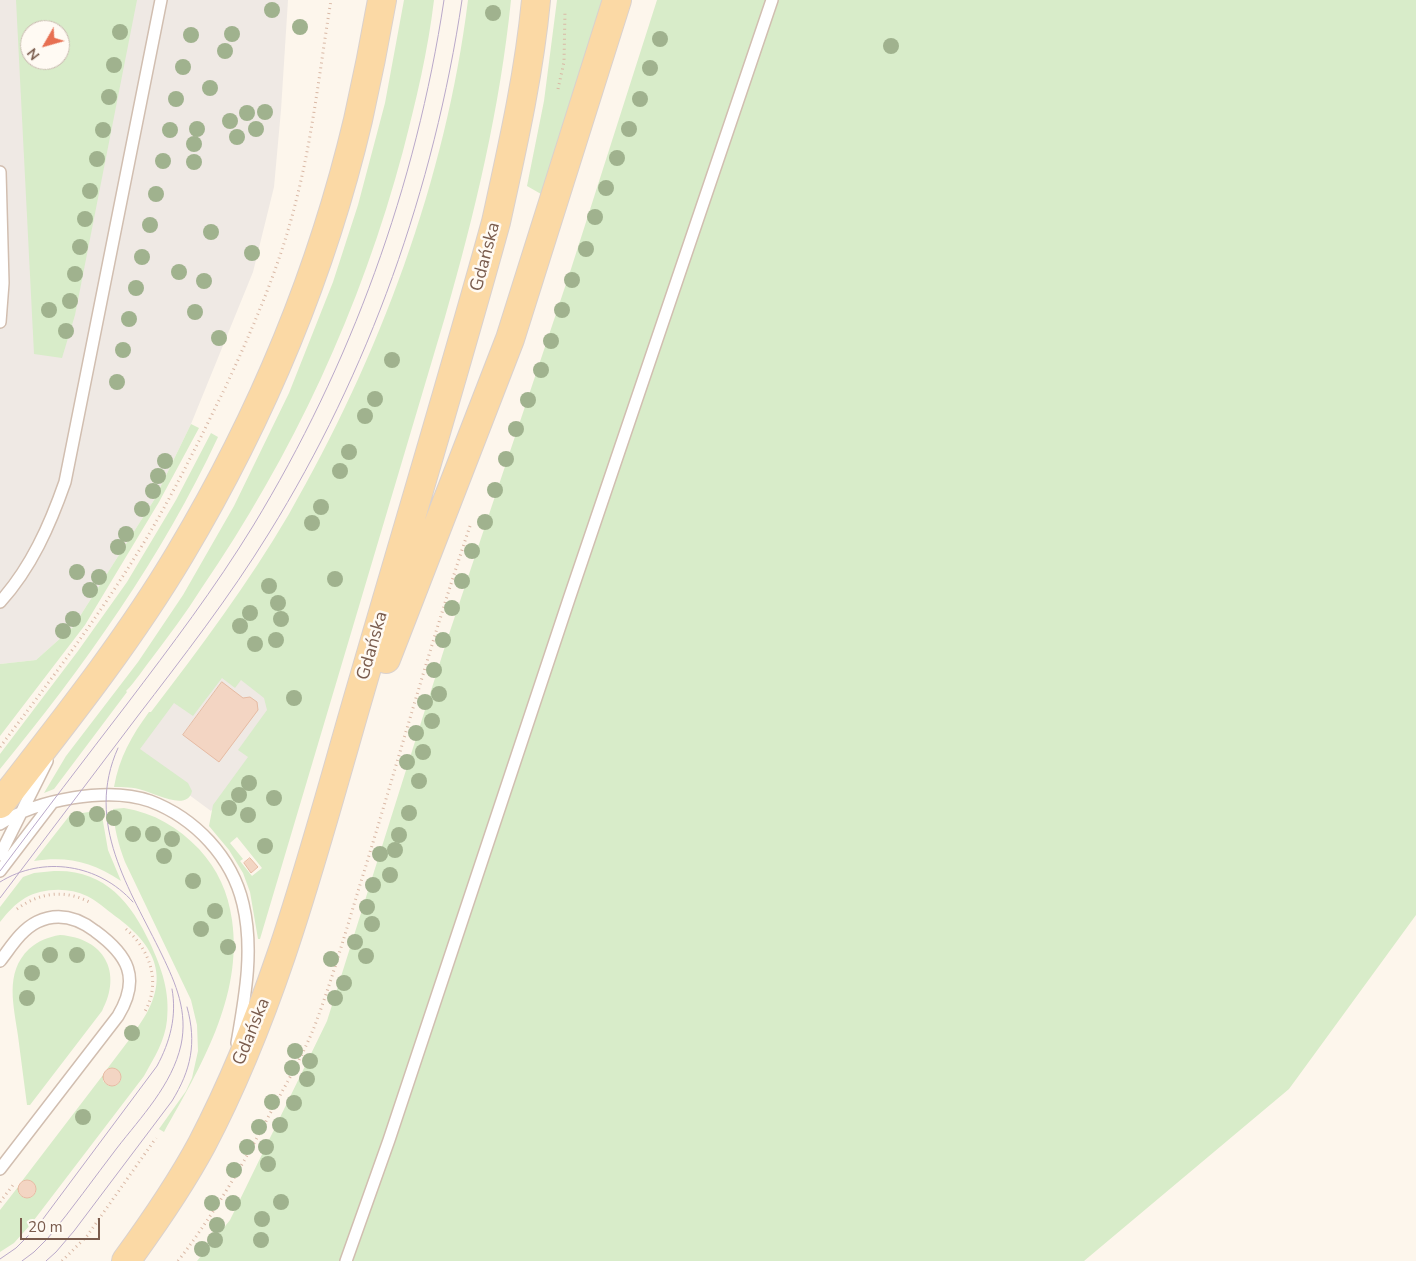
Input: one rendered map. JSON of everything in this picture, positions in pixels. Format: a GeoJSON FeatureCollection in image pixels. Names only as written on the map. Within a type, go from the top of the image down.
{"type":"FeatureCollection","features":[{"type":"Feature","properties":{"kind":"main road"},"geometry":{"type":"LineString","coordinates":[[11,808],[155,594],[202,516],[254,414],[317,258],[338,192],[357,122],[382,0]]}},
{"type":"Feature","properties":{"kind":"main road","name":"Gdańska"},"geometry":{"type":"LineString","coordinates":[[126,1261],[157,1217],[201,1146],[237,1072],[273,981],[319,834],[496,222],[516,133],[533,34],[536,0]]}},
{"type":"Feature","properties":{"kind":"main road"},"geometry":{"type":"LineString","coordinates":[[319,834],[510,339],[617,0]]}},
{"type":"Feature","properties":{"kind":"lane"},"geometry":{"type":"LineString","coordinates":[[0,602],[40,543],[50,522],[64,482],[161,0]]}},
{"type":"Feature","properties":{"kind":"lane"},"geometry":{"type":"LineString","coordinates":[[346,1261],[389,1140],[569,599],[772,0]]}},
{"type":"Feature","properties":{"kind":"lane"},"geometry":{"type":"LineString","coordinates":[[0,172],[3,275],[0,322]]}},
{"type":"Feature","properties":{"kind":"lane"},"geometry":{"type":"LineString","coordinates":[[0,824],[11,808],[80,797],[100,795],[127,796],[150,801],[176,814],[197,829],[217,850],[232,875],[243,903],[248,973],[234,1057],[215,1116]]}},
{"type":"Feature","properties":{"kind":"lane"},"geometry":{"type":"LineString","coordinates":[[0,871],[52,802]]}},
{"type":"Feature","properties":{"kind":"lane"},"geometry":{"type":"LineString","coordinates":[[0,855],[11,808]]}},
{"type":"Feature","properties":{"kind":"lane"},"geometry":{"type":"LineString","coordinates":[[0,961],[18,937],[32,925],[52,918],[71,918],[85,924],[112,943],[119,951],[126,964],[129,985],[126,1001],[118,1016],[0,1166]]}},
{"type":"Feature","properties":{"kind":"path"},"geometry":{"type":"LineString","coordinates":[[0,747],[78,643],[136,556],[187,467],[244,346],[273,275],[296,202],[309,144],[331,0]]}},
{"type":"Feature","properties":{"kind":"path"},"geometry":{"type":"LineString","coordinates":[[178,1261],[193,1242],[244,1164],[314,1027],[367,864],[450,583]]}},
{"type":"Feature","properties":{"kind":"path"},"geometry":{"type":"LineString","coordinates":[[16,910],[31,900],[54,893],[83,899],[98,908]]}},
{"type":"Feature","properties":{"kind":"path"},"geometry":{"type":"LineString","coordinates":[[124,928],[142,947],[147,955],[152,972],[150,1000],[141,1016]]}},
{"type":"Feature","properties":{"kind":"path"},"geometry":{"type":"LineString","coordinates":[[62,1261],[87,1236],[156,1138]]}},
{"type":"Feature","properties":{"kind":"path"},"geometry":{"type":"LineString","coordinates":[[0,1202],[18,1179]]}},
{"type":"Feature","properties":{"kind":"shaded area"},"geometry":{"type":"Polygon","coordinates":[[[0,0],[288,0],[274,187],[253,272],[191,424],[154,500],[73,627],[36,660],[0,664],[0,0]]]}},
{"type":"Feature","properties":{"kind":"shaded area"},"geometry":{"type":"Polygon","coordinates":[[[216,639],[292,702],[211,811],[132,753],[216,639]]]}},
{"type":"Feature","properties":{"kind":"green space"},"geometry":{"type":"Polygon","coordinates":[[[16,0],[137,0],[75,315],[62,358],[34,354],[16,0]]]}},
{"type":"Feature","properties":{"kind":"green space"},"geometry":{"type":"Polygon","coordinates":[[[404,0],[434,0],[421,76],[403,151],[367,267],[321,379],[265,486],[195,598],[54,789],[44,793],[66,756],[138,662],[183,595],[234,506],[289,393],[333,282],[358,205],[385,103],[404,0]]]}},
{"type":"Feature","properties":{"kind":"green space"},"geometry":{"type":"Polygon","coordinates":[[[468,0],[511,0],[493,120],[456,278],[260,939],[258,939],[250,892],[243,873],[229,850],[209,826],[213,805],[248,757],[238,750],[267,710],[264,698],[241,680],[235,688],[222,678],[193,716],[174,703],[140,749],[188,783],[192,791],[189,797],[184,800],[170,800],[135,788],[114,787],[116,776],[127,747],[143,721],[205,640],[273,540],[322,454],[352,393],[404,266],[443,134],[458,67],[468,0]],[[237,837],[230,843],[243,859],[240,861],[252,876],[262,868],[237,837]]]}},
{"type":"Feature","properties":{"kind":"green space"},"geometry":{"type":"Polygon","coordinates":[[[557,0],[602,0],[541,194],[527,186],[544,101],[557,0]]]}},
{"type":"Feature","properties":{"kind":"green space"},"geometry":{"type":"Polygon","coordinates":[[[657,0],[1416,0],[1416,915],[1289,1089],[1084,1261],[197,1261],[230,1220],[327,1021],[447,640],[571,269],[657,0]]]}},
{"type":"Feature","properties":{"kind":"green space"},"geometry":{"type":"Polygon","coordinates":[[[191,424],[199,428],[159,502],[85,625],[0,736],[0,664],[36,660],[73,627],[154,500],[191,424]]]}},
{"type":"Feature","properties":{"kind":"green space"},"geometry":{"type":"Polygon","coordinates":[[[211,433],[218,437],[196,482],[147,568],[120,610],[62,691],[0,769],[0,754],[78,651],[127,582],[176,500],[211,433]]]}},
{"type":"Feature","properties":{"kind":"green space"},"geometry":{"type":"Polygon","coordinates":[[[124,808],[145,813],[165,822],[183,834],[199,849],[217,873],[228,900],[232,920],[234,949],[231,977],[225,1004],[216,1031],[204,1057],[191,1083],[164,1132],[159,1129],[186,1091],[192,1078],[198,1051],[197,1025],[191,1000],[125,862],[118,842],[113,809],[124,808]]]}},
{"type":"Feature","properties":{"kind":"green space"},"geometry":{"type":"Polygon","coordinates":[[[101,810],[108,850],[121,881],[100,869],[79,862],[58,859],[34,861],[70,815],[101,810]]]}},
{"type":"Feature","properties":{"kind":"green space"},"geometry":{"type":"Polygon","coordinates":[[[72,872],[101,882],[114,891],[134,914],[150,943],[161,971],[166,990],[168,1010],[166,1028],[155,1056],[144,1076],[31,1224],[14,1243],[0,1252],[0,1210],[18,1187],[19,1194],[24,1198],[32,1197],[36,1192],[35,1185],[29,1180],[22,1181],[103,1075],[103,1081],[109,1086],[117,1085],[121,1080],[120,1073],[114,1068],[107,1069],[132,1036],[129,1034],[132,1029],[135,1031],[146,1014],[154,998],[157,983],[156,968],[151,954],[143,941],[131,928],[101,905],[80,893],[64,890],[40,892],[18,903],[0,922],[0,907],[23,877],[34,873],[72,872]]]}},
{"type":"Feature","properties":{"kind":"green space"},"geometry":{"type":"Polygon","coordinates":[[[60,935],[88,943],[98,950],[110,971],[108,997],[102,1011],[30,1105],[27,1105],[13,1002],[13,979],[21,958],[29,949],[43,940],[60,935]]]}},
{"type":"Feature","properties":{"kind":"building"},"geometry":{"type":"Polygon","coordinates":[[[222,682],[243,698],[250,697],[257,702],[258,710],[219,762],[183,735],[222,682]]]}},
{"type":"Feature","properties":{"kind":"building"},"geometry":{"type":"Polygon","coordinates":[[[250,858],[258,867],[251,873],[244,863],[250,858]]]}},
{"type":"Feature","properties":{"kind":"building"},"geometry":{"type":"Polygon","coordinates":[[[112,1068],[118,1071],[121,1077],[118,1083],[112,1086],[106,1083],[103,1077],[106,1071],[112,1068]]]}},
{"type":"Feature","properties":{"kind":"building"},"geometry":{"type":"Polygon","coordinates":[[[27,1180],[33,1183],[36,1189],[33,1195],[27,1198],[21,1195],[18,1189],[21,1183],[27,1180]]]}},
{"type":"Feature","properties":{"kind":"tram line"},"geometry":{"type":"LineString","coordinates":[[0,871],[192,616],[253,526],[288,465],[320,402],[349,338],[375,272],[397,206],[416,138],[432,69],[444,0]]}},
{"type":"Feature","properties":{"kind":"tram line"},"geometry":{"type":"LineString","coordinates":[[0,898],[222,604],[254,557],[305,472],[367,343],[415,209],[434,140],[450,70],[462,0]]}},
{"type":"Feature","properties":{"kind":"tram line"},"geometry":{"type":"LineString","coordinates":[[22,1261],[48,1238],[155,1100],[171,1074],[181,1045],[183,1021],[176,988],[125,880],[115,855],[109,829],[106,803],[109,776],[118,748]]}},
{"type":"Feature","properties":{"kind":"tram line"},"geometry":{"type":"LineString","coordinates":[[0,882],[34,868],[52,866],[70,868],[104,879],[133,902]]}},
{"type":"Feature","properties":{"kind":"tram line"},"geometry":{"type":"LineString","coordinates":[[0,1259],[16,1248],[37,1227],[157,1066],[166,1048],[173,1019],[172,989]]}},
{"type":"Feature","properties":{"kind":"tram line"},"geometry":{"type":"LineString","coordinates":[[46,1261],[74,1231],[179,1090],[188,1067],[192,1044],[187,1007]]}}]}
